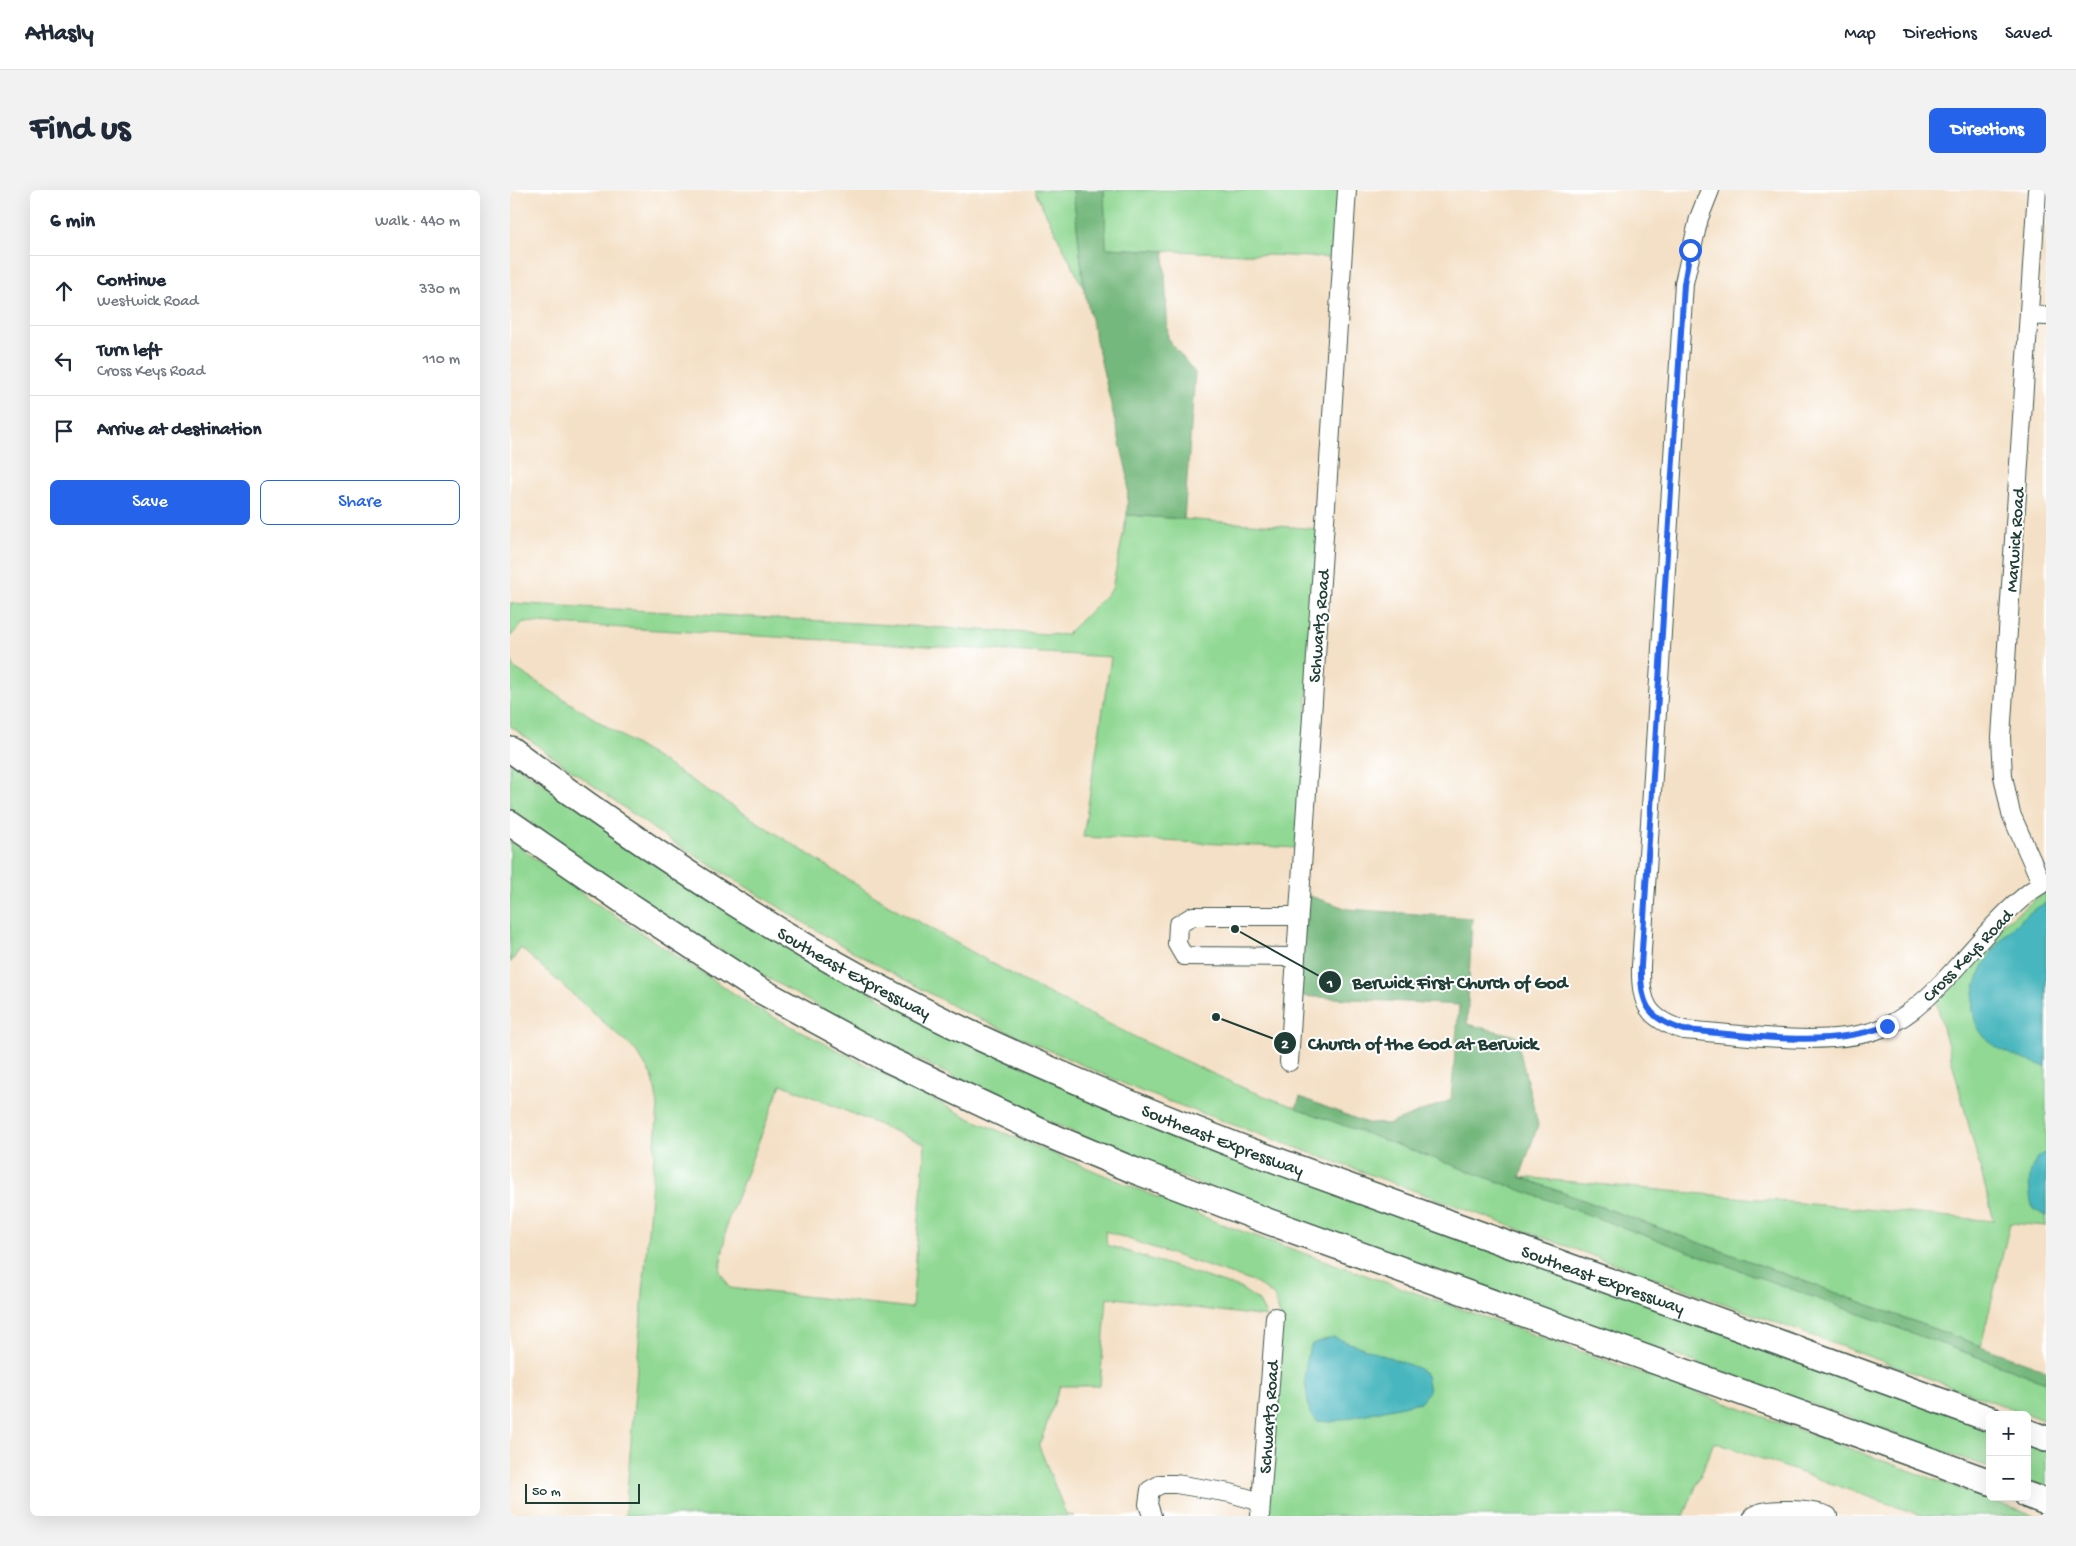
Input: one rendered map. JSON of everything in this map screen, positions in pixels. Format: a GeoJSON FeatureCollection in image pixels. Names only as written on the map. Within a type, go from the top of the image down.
{"type":"FeatureCollection","features":[{"type":"Feature","properties":{"kind":"highway","name":"Southeast Expressway"},"geometry":{"type":"LineString","coordinates":[[510,749],[606,820],[738,905],[863,978],[975,1036],[1144,1110],[1245,1149],[1986,1417]]}},
{"type":"Feature","properties":{"kind":"highway"},"geometry":{"type":"LineString","coordinates":[[510,823],[626,903],[756,988],[885,1058],[1044,1133],[1132,1170],[1267,1221],[1986,1481]]}},
{"type":"Feature","properties":{"kind":"highway"},"geometry":{"type":"LineString","coordinates":[[2031,1433],[2046,1439]]}},
{"type":"Feature","properties":{"kind":"highway"},"geometry":{"type":"LineString","coordinates":[[2031,1496],[2046,1502]]}},
{"type":"Feature","properties":{"kind":"street","name":"Schwartz Road"},"geometry":{"type":"LineString","coordinates":[[1289,1062],[1347,190]]}},
{"type":"Feature","properties":{"kind":"street","name":"Cross Keys Road"},"geometry":{"type":"LineString","coordinates":[[1710,190],[1696,226],[1684,284],[1641,966],[1641,986],[1644,1002],[1653,1015],[1667,1025],[1684,1030],[1815,1040],[1844,1038],[1868,1033],[1887,1026],[1915,1008],[1944,982],[1989,930],[2044,883]]}},
{"type":"Feature","properties":{"kind":"street","name":"Marwick Road"},"geometry":{"type":"LineString","coordinates":[[2037,190],[2037,315],[2001,737],[2003,776],[2011,814],[2044,883]]}},
{"type":"Feature","properties":{"kind":"street"},"geometry":{"type":"LineString","coordinates":[[1295,957],[1184,956],[1177,944],[1178,925],[1193,916],[1298,916]]}},
{"type":"Feature","properties":{"kind":"street","name":"Schwartz Road"},"geometry":{"type":"LineString","coordinates":[[1261,1509],[1275,1317]]}},
{"type":"Feature","properties":{"kind":"street"},"geometry":{"type":"LineString","coordinates":[[1152,1516],[1148,1504],[1150,1490],[1161,1484],[1196,1487],[1261,1509]]}},
{"type":"Feature","properties":{"kind":"street"},"geometry":{"type":"LineString","coordinates":[[1754,1516],[1777,1510],[1804,1511],[1828,1516]]}},
{"type":"Feature","properties":{"kind":"green space"},"geometry":{"type":"Polygon","coordinates":[[[1034,190],[1073,190],[1084,289],[1034,190]]]}},
{"type":"Feature","properties":{"kind":"green space"},"geometry":{"type":"Polygon","coordinates":[[[1073,190],[1104,190],[1106,248],[1164,251],[1168,339],[1195,373],[1184,519],[1127,515],[1128,477],[1084,289],[1073,190]]]}},
{"type":"Feature","properties":{"kind":"green space"},"geometry":{"type":"Polygon","coordinates":[[[1104,190],[1340,190],[1336,258],[1106,248],[1104,190]]]}},
{"type":"Feature","properties":{"kind":"green space"},"geometry":{"type":"Polygon","coordinates":[[[1127,515],[1318,529],[1298,848],[1083,837],[1111,657],[523,622],[510,637],[510,603],[1066,635],[1112,589],[1127,515]]]}},
{"type":"Feature","properties":{"kind":"green space"},"geometry":{"type":"Polygon","coordinates":[[[510,655],[513,667],[887,904],[1022,980],[1153,1046],[1248,1090],[2046,1382],[2046,1421],[2031,1416],[2031,1411],[2019,1411],[1138,1090],[962,1011],[834,941],[665,837],[510,726],[510,655]]]}},
{"type":"Feature","properties":{"kind":"green space"},"geometry":{"type":"Polygon","coordinates":[[[510,762],[886,1002],[1986,1427],[1986,1467],[1224,1194],[1053,1123],[972,1086],[891,1045],[812,1003],[734,958],[658,911],[583,861],[510,808],[510,762]]]}},
{"type":"Feature","properties":{"kind":"green space"},"geometry":{"type":"Polygon","coordinates":[[[510,840],[594,902],[756,1008],[971,1119],[1216,1222],[1723,1402],[1986,1498],[1986,1501],[1993,1501],[2034,1516],[1923,1516],[1714,1442],[1684,1516],[1267,1516],[1281,1319],[1274,1296],[1256,1283],[1105,1231],[1107,1245],[1240,1288],[1258,1300],[1267,1317],[1107,1297],[1100,1386],[1060,1386],[1039,1446],[1066,1514],[1074,1516],[625,1516],[658,1106],[653,1078],[637,1052],[521,948],[510,963],[510,840]],[[781,1084],[727,1223],[720,1272],[730,1288],[912,1308],[925,1144],[781,1084]]]}},
{"type":"Feature","properties":{"kind":"green space"},"geometry":{"type":"Polygon","coordinates":[[[2046,891],[2046,1226],[2010,1223],[1981,1346],[1520,1177],[1994,1221],[1936,1001],[2003,924],[2046,891]]]}},
{"type":"Feature","properties":{"kind":"green space"},"geometry":{"type":"Polygon","coordinates":[[[1307,895],[1348,909],[1472,918],[1467,1024],[1516,1036],[1538,1125],[1520,1177],[2046,1370],[2046,1382],[1296,1108],[1300,1097],[1367,1123],[1389,1124],[1451,1100],[1459,1005],[1298,996],[1307,895]]]}},
{"type":"Feature","properties":{"kind":"green space"},"geometry":{"type":"Polygon","coordinates":[[[2031,1444],[2046,1449],[2046,1488],[2031,1483],[2031,1444]]]}},
{"type":"Feature","properties":{"kind":"water"},"geometry":{"type":"Polygon","coordinates":[[[2046,903],[2046,1067],[2011,1055],[1988,1041],[1982,1034],[1974,1017],[1973,998],[1978,978],[1988,959],[2001,941],[2015,925],[2046,903]]]}},
{"type":"Feature","properties":{"kind":"water"},"geometry":{"type":"Polygon","coordinates":[[[2046,1152],[2046,1216],[2033,1209],[2029,1186],[2034,1163],[2046,1152]]]}},
{"type":"Feature","properties":{"kind":"water"},"geometry":{"type":"Polygon","coordinates":[[[1333,1337],[1418,1368],[1426,1375],[1429,1391],[1420,1402],[1331,1422],[1317,1421],[1310,1414],[1305,1381],[1306,1359],[1312,1344],[1333,1337]]]}},
{"type":"Feature","properties":{"kind":"place","name":"Berwick First Church of God"},"geometry":{"type":"Point","coordinates":[1235,929]}},
{"type":"Feature","properties":{"kind":"place","name":"Church of the God at Berwick"},"geometry":{"type":"Point","coordinates":[1216,1017]}},
{"type":"Feature","properties":{"kind":"route"},"geometry":{"type":"LineString","coordinates":[[1690,250],[1684,284],[1641,966],[1641,986],[1644,1002],[1653,1015],[1667,1025],[1684,1030],[1815,1040],[1844,1038],[1868,1033],[1887,1026]]}}]}
